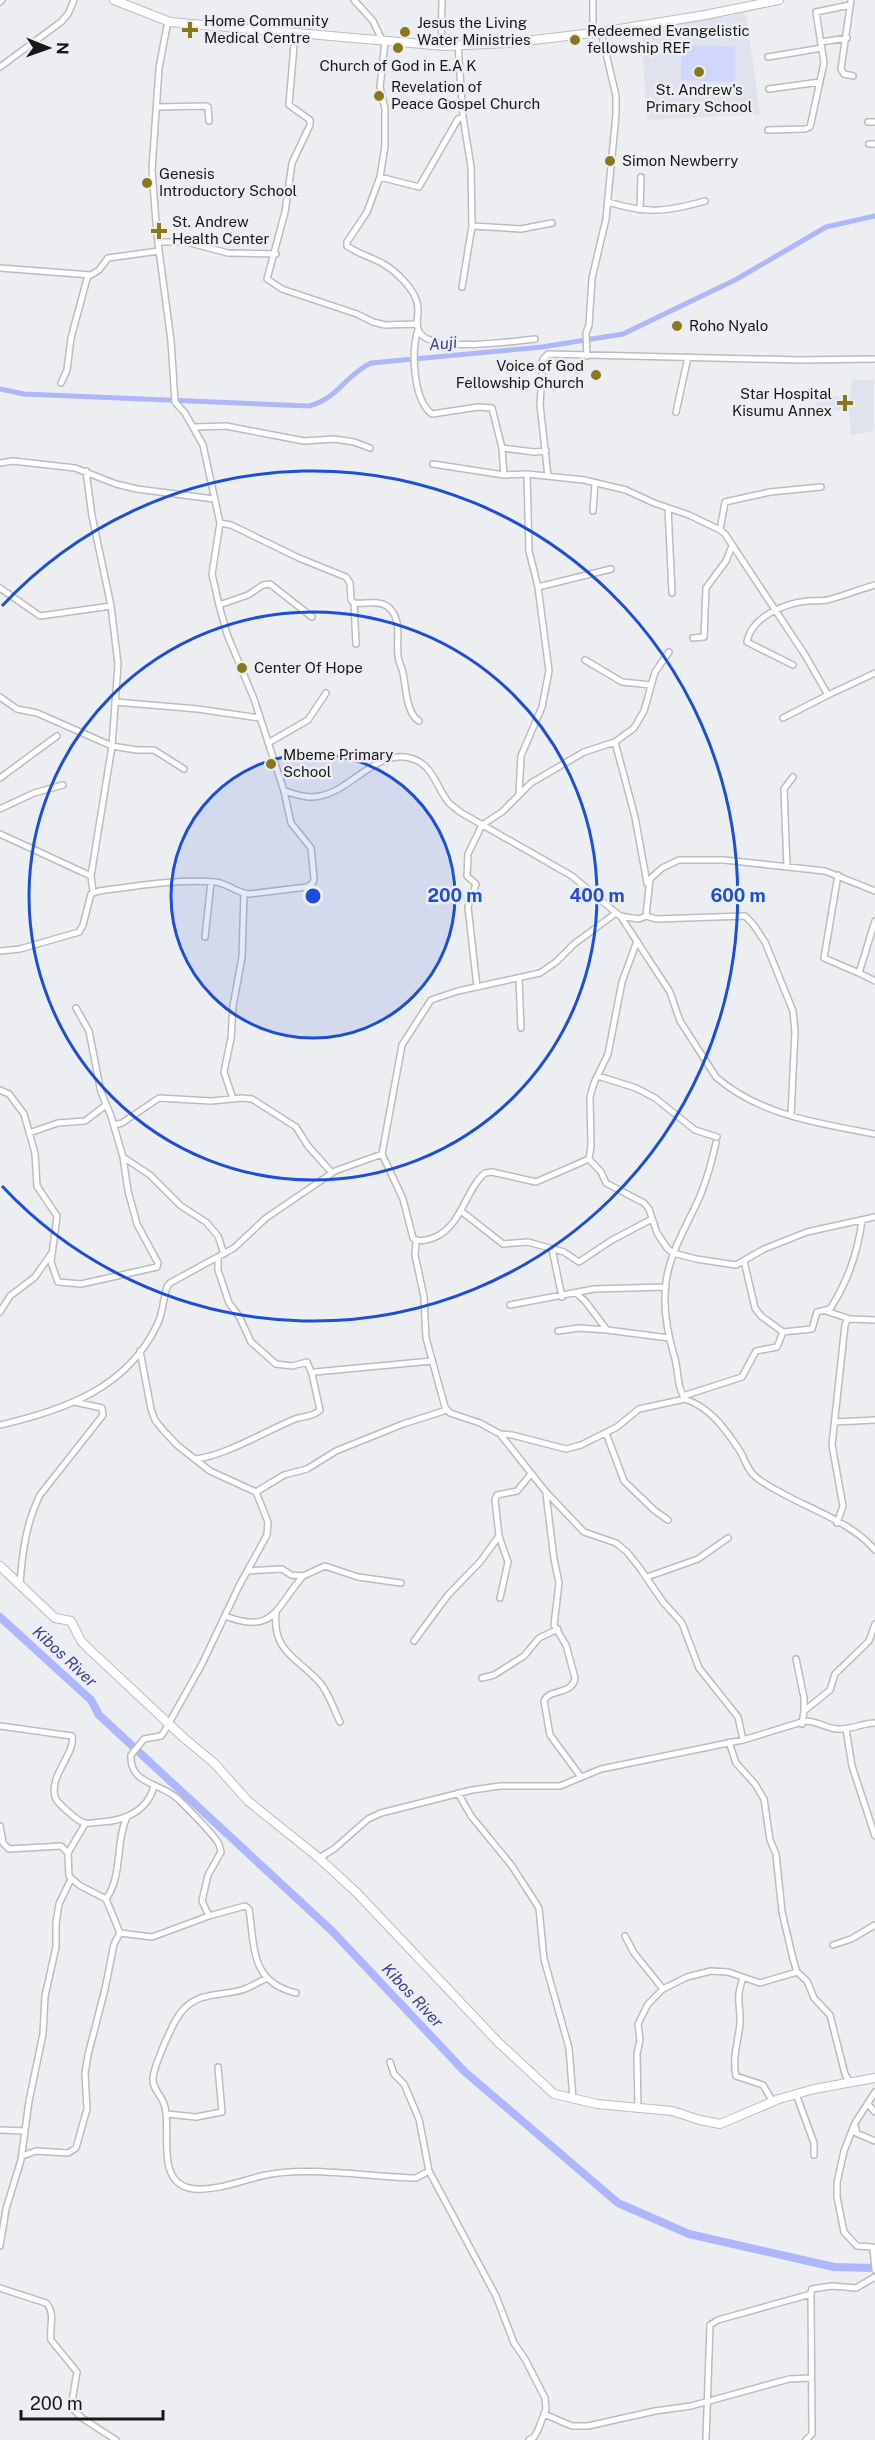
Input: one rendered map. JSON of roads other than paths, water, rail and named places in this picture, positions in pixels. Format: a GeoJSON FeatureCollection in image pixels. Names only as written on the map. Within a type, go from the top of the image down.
{"type":"FeatureCollection","features":[{"type":"Feature","properties":{"kind":"main road"},"geometry":{"type":"LineString","coordinates":[[114,0],[168,21],[441,46],[508,43],[597,33],[779,0]]}},
{"type":"Feature","properties":{"kind":"main road"},"geometry":{"type":"LineString","coordinates":[[0,1566],[55,1618],[71,1621],[81,1641],[214,1763],[248,1801],[319,1858],[357,1893],[539,2082],[554,2094],[597,2104],[672,2111],[720,2124],[796,2094],[875,2078]]}},
{"type":"Feature","properties":{"kind":"street"},"geometry":{"type":"LineString","coordinates":[[0,68],[61,22],[68,14],[74,0]]}},
{"type":"Feature","properties":{"kind":"street"},"geometry":{"type":"LineString","coordinates":[[354,0],[373,21],[384,42],[380,91],[385,109],[385,146],[380,177],[371,204],[347,242],[348,246],[383,263],[400,277],[418,304],[418,327],[413,345],[414,359],[420,400],[427,411],[432,414],[478,407],[492,408],[502,448],[504,475]]}},
{"type":"Feature","properties":{"kind":"street"},"geometry":{"type":"LineString","coordinates":[[441,46],[442,0]]}},
{"type":"Feature","properties":{"kind":"street"},"geometry":{"type":"LineString","coordinates":[[587,356],[586,333],[589,325],[594,270],[608,202],[616,103],[597,33],[593,0]]}},
{"type":"Feature","properties":{"kind":"street"},"geometry":{"type":"LineString","coordinates":[[768,130],[809,128],[824,63],[817,10],[851,2],[841,69],[844,74],[853,76]]}},
{"type":"Feature","properties":{"kind":"street"},"geometry":{"type":"LineString","coordinates":[[93,892],[165,882],[218,882],[244,893],[307,887],[313,884],[314,866],[310,848],[291,823],[284,791],[260,718],[227,634],[219,605],[212,574],[220,523],[203,445],[194,427],[175,402],[171,341],[158,242],[152,170],[159,68],[168,21]]}},
{"type":"Feature","properties":{"kind":"street"},"geometry":{"type":"LineString","coordinates":[[295,33],[289,105],[310,120],[310,125],[292,163],[276,254],[267,279],[282,290],[357,314],[373,322],[418,327]]}},
{"type":"Feature","properties":{"kind":"street"},"geometry":{"type":"LineString","coordinates":[[768,57],[847,38]]}},
{"type":"Feature","properties":{"kind":"street"},"geometry":{"type":"LineString","coordinates":[[458,45],[463,117],[471,167],[472,226],[462,287]]}},
{"type":"Feature","properties":{"kind":"street"},"geometry":{"type":"LineString","coordinates":[[769,89],[820,82]]}},
{"type":"Feature","properties":{"kind":"street"},"geometry":{"type":"LineString","coordinates":[[157,107],[206,106],[209,121]]}},
{"type":"Feature","properties":{"kind":"street"},"geometry":{"type":"LineString","coordinates":[[380,177],[419,187],[458,120],[463,117]]}},
{"type":"Feature","properties":{"kind":"street"},"geometry":{"type":"LineString","coordinates":[[868,122],[875,122]]}},
{"type":"Feature","properties":{"kind":"street"},"geometry":{"type":"LineString","coordinates":[[640,210],[641,177]]}},
{"type":"Feature","properties":{"kind":"street"},"geometry":{"type":"LineString","coordinates":[[608,202],[640,210],[668,211],[705,201]]}},
{"type":"Feature","properties":{"kind":"street"},"geometry":{"type":"LineString","coordinates":[[472,226],[521,229],[552,223]]}},
{"type":"Feature","properties":{"kind":"street"},"geometry":{"type":"LineString","coordinates":[[158,242],[186,242],[228,253],[276,254]]}},
{"type":"Feature","properties":{"kind":"street"},"geometry":{"type":"LineString","coordinates":[[0,268],[88,275],[97,272],[108,258],[159,251]]}},
{"type":"Feature","properties":{"kind":"street"},"geometry":{"type":"LineString","coordinates":[[61,383],[67,370],[73,329],[88,275]]}},
{"type":"Feature","properties":{"kind":"street"},"geometry":{"type":"LineString","coordinates":[[418,327],[425,339],[440,343],[461,344],[535,339]]}},
{"type":"Feature","properties":{"kind":"street"},"geometry":{"type":"LineString","coordinates":[[548,476],[540,405],[545,356],[554,353],[587,356],[800,360],[875,359]]}},
{"type":"Feature","properties":{"kind":"street"},"geometry":{"type":"LineString","coordinates":[[676,412],[688,357]]}},
{"type":"Feature","properties":{"kind":"street"},"geometry":{"type":"LineString","coordinates":[[194,427],[226,426],[304,441],[344,440],[370,448]]}},
{"type":"Feature","properties":{"kind":"street"},"geometry":{"type":"LineString","coordinates":[[502,448],[534,452],[546,451]]}},
{"type":"Feature","properties":{"kind":"street"},"geometry":{"type":"LineString","coordinates":[[0,463],[13,461],[86,471],[116,484],[137,489],[214,499]]}},
{"type":"Feature","properties":{"kind":"street"},"geometry":{"type":"LineString","coordinates":[[433,464],[504,475],[527,474],[595,483],[633,492],[720,530],[775,609],[828,695]]}},
{"type":"Feature","properties":{"kind":"street"},"geometry":{"type":"LineString","coordinates":[[0,951],[20,949],[79,932],[93,892],[91,876],[112,746],[118,664],[111,606],[92,516],[86,471]]}},
{"type":"Feature","properties":{"kind":"street"},"geometry":{"type":"LineString","coordinates":[[519,794],[521,756],[542,707],[549,671],[538,587],[529,551],[527,474]]}},
{"type":"Feature","properties":{"kind":"street"},"geometry":{"type":"LineString","coordinates":[[593,511],[595,483]]}},
{"type":"Feature","properties":{"kind":"street"},"geometry":{"type":"LineString","coordinates":[[720,530],[725,502],[770,492],[821,487]]}},
{"type":"Feature","properties":{"kind":"street"},"geometry":{"type":"LineString","coordinates":[[668,508],[672,593]]}},
{"type":"Feature","properties":{"kind":"street"},"geometry":{"type":"LineString","coordinates":[[220,523],[231,525],[299,558],[346,577],[349,580],[351,600],[354,603],[356,644]]}},
{"type":"Feature","properties":{"kind":"street"},"geometry":{"type":"LineString","coordinates":[[693,638],[704,637],[706,588],[726,561],[732,546]]}},
{"type":"Feature","properties":{"kind":"street"},"geometry":{"type":"LineString","coordinates":[[538,587],[611,569]]}},
{"type":"Feature","properties":{"kind":"street"},"geometry":{"type":"LineString","coordinates":[[219,605],[249,595],[263,585],[270,584],[312,617]]}},
{"type":"Feature","properties":{"kind":"street"},"geometry":{"type":"LineString","coordinates":[[793,665],[747,642],[760,621],[775,609],[810,600],[829,600],[875,585]]}},
{"type":"Feature","properties":{"kind":"street"},"geometry":{"type":"LineString","coordinates":[[0,588],[40,616],[111,606]]}},
{"type":"Feature","properties":{"kind":"street"},"geometry":{"type":"LineString","coordinates":[[354,603],[373,602],[384,605],[397,621],[398,659],[413,717],[419,721]]}},
{"type":"Feature","properties":{"kind":"street"},"geometry":{"type":"LineString","coordinates":[[477,987],[468,908],[476,884],[467,876],[466,862],[469,849],[482,825],[502,812],[531,783],[567,760],[615,742],[634,728],[644,711],[656,672],[669,652]]}},
{"type":"Feature","properties":{"kind":"street"},"geometry":{"type":"LineString","coordinates":[[585,660],[622,682],[651,686]]}},
{"type":"Feature","properties":{"kind":"street"},"geometry":{"type":"LineString","coordinates":[[783,718],[875,673]]}},
{"type":"Feature","properties":{"kind":"street"},"geometry":{"type":"LineString","coordinates":[[268,743],[308,720],[326,693]]}},
{"type":"Feature","properties":{"kind":"street"},"geometry":{"type":"LineString","coordinates":[[0,697],[17,709],[37,713],[112,746],[154,750],[184,769]]}},
{"type":"Feature","properties":{"kind":"street"},"geometry":{"type":"LineString","coordinates":[[115,702],[198,709],[260,718]]}},
{"type":"Feature","properties":{"kind":"street"},"geometry":{"type":"LineString","coordinates":[[0,778],[57,736]]}},
{"type":"Feature","properties":{"kind":"street"},"geometry":{"type":"LineString","coordinates":[[615,742],[629,792],[647,884],[646,916]]}},
{"type":"Feature","properties":{"kind":"street"},"geometry":{"type":"LineString","coordinates":[[284,791],[305,797],[324,795],[346,785],[386,759],[404,757],[423,764],[449,803],[482,825],[572,876],[618,914],[673,998],[683,1027],[717,1077],[754,1101],[791,1116],[875,1134]]}},
{"type":"Feature","properties":{"kind":"street"},"geometry":{"type":"LineString","coordinates":[[787,867],[784,789],[792,777]]}},
{"type":"Feature","properties":{"kind":"street"},"geometry":{"type":"LineString","coordinates":[[0,809],[34,792],[63,785]]}},
{"type":"Feature","properties":{"kind":"street"},"geometry":{"type":"LineString","coordinates":[[0,834],[91,876]]}},
{"type":"Feature","properties":{"kind":"street"},"geometry":{"type":"LineString","coordinates":[[647,884],[654,874],[673,862],[724,860],[821,870],[875,891]]}},
{"type":"Feature","properties":{"kind":"street"},"geometry":{"type":"LineString","coordinates":[[838,875],[824,958],[875,981]]}},
{"type":"Feature","properties":{"kind":"street"},"geometry":{"type":"LineString","coordinates":[[205,937],[211,882]]}},
{"type":"Feature","properties":{"kind":"street"},"geometry":{"type":"LineString","coordinates":[[233,1099],[224,1072],[242,957],[244,893]]}},
{"type":"Feature","properties":{"kind":"street"},"geometry":{"type":"LineString","coordinates":[[447,1410],[426,1338],[424,1297],[415,1255],[416,1240],[411,1232],[403,1199],[382,1154],[391,1094],[403,1042],[431,1000],[477,987],[519,979],[548,969],[568,948],[618,914],[639,919],[646,916],[656,919],[745,916],[753,924],[773,957],[795,1019],[791,1116]]}},
{"type":"Feature","properties":{"kind":"street"},"geometry":{"type":"LineString","coordinates":[[859,973],[875,921]]}},
{"type":"Feature","properties":{"kind":"street"},"geometry":{"type":"LineString","coordinates":[[589,1159],[590,1097],[608,1054],[622,982],[637,941]]}},
{"type":"Feature","properties":{"kind":"street"},"geometry":{"type":"LineString","coordinates":[[519,979],[521,1028]]}},
{"type":"Feature","properties":{"kind":"street"},"geometry":{"type":"LineString","coordinates":[[0,1090],[7,1091],[20,1108],[35,1153],[37,1186],[57,1216],[52,1270],[60,1284],[92,1282],[158,1266],[137,1224],[128,1191],[123,1157],[101,1092],[89,1031],[76,1008]]}},
{"type":"Feature","properties":{"kind":"street"},"geometry":{"type":"LineString","coordinates":[[598,1076],[636,1088],[655,1098],[695,1130],[717,1140],[700,1196],[673,1253],[666,1287],[665,1307],[669,1338],[675,1357],[677,1382],[684,1397],[711,1413],[738,1448],[756,1478],[852,1530],[875,1550]]}},
{"type":"Feature","properties":{"kind":"street"},"geometry":{"type":"LineString","coordinates":[[114,1125],[122,1123],[159,1098],[211,1101],[252,1099],[270,1113],[291,1123],[332,1173]]}},
{"type":"Feature","properties":{"kind":"street"},"geometry":{"type":"LineString","coordinates":[[29,1133],[58,1123],[85,1122],[106,1105]]}},
{"type":"Feature","properties":{"kind":"street"},"geometry":{"type":"LineString","coordinates":[[0,1425],[40,1415],[73,1402],[112,1382],[141,1351],[159,1321],[167,1287],[177,1278],[234,1248],[266,1218],[332,1173],[382,1154]]}},
{"type":"Feature","properties":{"kind":"street"},"geometry":{"type":"LineString","coordinates":[[123,1157],[150,1175],[181,1206],[206,1222],[218,1236],[224,1254]]}},
{"type":"Feature","properties":{"kind":"street"},"geometry":{"type":"LineString","coordinates":[[416,1240],[437,1236],[447,1228],[461,1211],[484,1173],[492,1172],[536,1182],[589,1159]]}},
{"type":"Feature","properties":{"kind":"street"},"geometry":{"type":"LineString","coordinates":[[589,1159],[601,1172],[606,1183],[644,1203],[657,1233],[673,1253],[724,1265],[736,1265],[764,1250],[807,1232],[875,1217]]}},
{"type":"Feature","properties":{"kind":"street"},"geometry":{"type":"LineString","coordinates":[[461,1211],[503,1244],[524,1242],[564,1252],[580,1262],[612,1240],[652,1219]]}},
{"type":"Feature","properties":{"kind":"street"},"geometry":{"type":"LineString","coordinates":[[826,1311],[830,1309],[838,1296],[851,1269],[857,1251],[862,1220]]}},
{"type":"Feature","properties":{"kind":"street"},"geometry":{"type":"LineString","coordinates":[[552,1249],[562,1297]]}},
{"type":"Feature","properties":{"kind":"street"},"geometry":{"type":"LineString","coordinates":[[0,1312],[10,1296],[35,1277],[52,1252]]}},
{"type":"Feature","properties":{"kind":"street"},"geometry":{"type":"LineString","coordinates":[[195,1459],[216,1455],[276,1427],[302,1417],[315,1415],[320,1410],[312,1374],[306,1362],[292,1366],[276,1364],[251,1342],[239,1316],[229,1304],[218,1270],[218,1258]]}},
{"type":"Feature","properties":{"kind":"street"},"geometry":{"type":"LineString","coordinates":[[744,1261],[755,1308],[761,1316],[783,1332],[812,1329],[817,1312],[826,1311],[850,1319],[875,1320]]}},
{"type":"Feature","properties":{"kind":"street"},"geometry":{"type":"LineString","coordinates":[[510,1305],[543,1298],[562,1297],[594,1289],[666,1287]]}},
{"type":"Feature","properties":{"kind":"street"},"geometry":{"type":"LineString","coordinates":[[576,1293],[607,1330]]}},
{"type":"Feature","properties":{"kind":"street"},"geometry":{"type":"LineString","coordinates":[[837,1523],[843,1506],[832,1445],[845,1325],[850,1319]]}},
{"type":"Feature","properties":{"kind":"street"},"geometry":{"type":"LineString","coordinates":[[558,1331],[579,1328],[669,1338]]}},
{"type":"Feature","properties":{"kind":"street"},"geometry":{"type":"LineString","coordinates":[[500,1434],[566,1449],[581,1445],[606,1433],[639,1409],[684,1397],[742,1377],[756,1350],[777,1347],[783,1332]]}},
{"type":"Feature","properties":{"kind":"street"},"geometry":{"type":"LineString","coordinates":[[141,1351],[155,1420],[177,1445],[210,1471],[256,1492],[268,1522],[268,1530],[202,1664],[168,1723],[160,1736],[144,1739],[133,1750],[130,1758],[138,1777],[178,1799],[219,1844],[220,1852],[208,1875],[202,1901],[209,1916]]}},
{"type":"Feature","properties":{"kind":"street"},"geometry":{"type":"LineString","coordinates":[[315,1372],[432,1361]]}},
{"type":"Feature","properties":{"kind":"street"},"geometry":{"type":"LineString","coordinates":[[20,1586],[24,1545],[33,1509],[40,1495],[104,1415],[102,1408],[73,1402]]}},
{"type":"Feature","properties":{"kind":"street"},"geometry":{"type":"LineString","coordinates":[[256,1492],[284,1475],[307,1469],[336,1452],[403,1424],[447,1410],[480,1423],[500,1434],[546,1492],[585,1532],[616,1543],[627,1552],[663,1602],[682,1623],[699,1668],[738,1717],[744,1740]]}},
{"type":"Feature","properties":{"kind":"street"},"geometry":{"type":"LineString","coordinates":[[835,1422],[875,1420]]}},
{"type":"Feature","properties":{"kind":"street"},"geometry":{"type":"LineString","coordinates":[[606,1433],[624,1481],[654,1510],[668,1520]]}},
{"type":"Feature","properties":{"kind":"street"},"geometry":{"type":"LineString","coordinates":[[500,1598],[508,1562],[499,1536],[496,1496],[518,1491],[531,1474]]}},
{"type":"Feature","properties":{"kind":"street"},"geometry":{"type":"LineString","coordinates":[[546,1492],[554,1559],[560,1583],[554,1619],[566,1645],[575,1678],[574,1683],[568,1689],[545,1697],[547,1724],[557,1747],[581,1777]]}},
{"type":"Feature","properties":{"kind":"street"},"geometry":{"type":"LineString","coordinates":[[414,1641],[447,1595],[480,1562],[499,1536]]}},
{"type":"Feature","properties":{"kind":"street"},"geometry":{"type":"LineString","coordinates":[[647,1577],[698,1559],[728,1538]]}},
{"type":"Feature","properties":{"kind":"street"},"geometry":{"type":"LineString","coordinates":[[247,1571],[282,1569],[291,1575],[303,1576],[325,1566],[358,1577],[401,1583]]}},
{"type":"Feature","properties":{"kind":"street"},"geometry":{"type":"LineString","coordinates":[[303,1576],[276,1613],[274,1628],[288,1654],[327,1692],[340,1722]]}},
{"type":"Feature","properties":{"kind":"street"},"geometry":{"type":"LineString","coordinates":[[225,1616],[242,1622],[256,1622],[276,1613]]}},
{"type":"Feature","properties":{"kind":"street"},"geometry":{"type":"LineString","coordinates":[[804,1711],[830,1690],[835,1674],[869,1641],[875,1624]]}},
{"type":"Feature","properties":{"kind":"street"},"geometry":{"type":"LineString","coordinates":[[482,1678],[494,1675],[513,1664],[524,1656],[539,1638],[558,1629]]}},
{"type":"Feature","properties":{"kind":"street"},"geometry":{"type":"LineString","coordinates":[[796,1659],[804,1698],[802,1724]]}},
{"type":"Feature","properties":{"kind":"street"},"geometry":{"type":"LineString","coordinates":[[319,1858],[334,1849],[368,1819],[381,1813],[458,1793],[500,1786],[560,1786],[601,1769],[744,1740],[802,1724],[805,1721],[846,1729],[875,1723]]}},
{"type":"Feature","properties":{"kind":"street"},"geometry":{"type":"LineString","coordinates":[[0,1726],[72,1736],[72,1745],[59,1770],[55,1795],[58,1802],[85,1824],[116,1822],[127,1816],[145,1804],[153,1786]]}},
{"type":"Feature","properties":{"kind":"street"},"geometry":{"type":"LineString","coordinates":[[846,1729],[852,1766],[870,1815],[875,1836]]}},
{"type":"Feature","properties":{"kind":"street"},"geometry":{"type":"LineString","coordinates":[[729,1742],[736,1763],[765,1799],[770,1840],[776,1854],[782,1912],[797,1972],[807,1981],[818,2004],[830,2015],[845,2074],[850,2083]]}},
{"type":"Feature","properties":{"kind":"street"},"geometry":{"type":"LineString","coordinates":[[458,1793],[471,1816],[512,1866],[538,1908],[544,1959],[569,2048],[573,2099]]}},
{"type":"Feature","properties":{"kind":"street"},"geometry":{"type":"LineString","coordinates":[[106,1899],[117,1870],[123,1824],[127,1816]]}},
{"type":"Feature","properties":{"kind":"street"},"geometry":{"type":"LineString","coordinates":[[85,1824],[68,1852],[68,1870],[71,1879],[106,1899],[120,1933]]}},
{"type":"Feature","properties":{"kind":"street"},"geometry":{"type":"LineString","coordinates":[[0,1826],[3,1844],[9,1849],[61,1846],[68,1852]]}},
{"type":"Feature","properties":{"kind":"street"},"geometry":{"type":"LineString","coordinates":[[0,2246],[6,2209],[22,2156],[43,2034],[45,1996],[56,1947],[59,1904],[71,1879]]}},
{"type":"Feature","properties":{"kind":"street"},"geometry":{"type":"LineString","coordinates":[[120,1933],[152,1937],[209,1916],[247,1907],[255,1951],[265,1979],[274,1986],[296,1993]]}},
{"type":"Feature","properties":{"kind":"street"},"geometry":{"type":"LineString","coordinates":[[833,1945],[851,1939],[875,1925]]}},
{"type":"Feature","properties":{"kind":"street"},"geometry":{"type":"LineString","coordinates":[[22,2156],[36,2151],[68,2153],[76,2148],[87,2109],[85,2087],[88,2055],[114,1944],[120,1933]]}},
{"type":"Feature","properties":{"kind":"street"},"geometry":{"type":"LineString","coordinates":[[625,1936],[634,1953],[663,1989]]}},
{"type":"Feature","properties":{"kind":"street"},"geometry":{"type":"LineString","coordinates":[[638,2109],[637,2054],[640,2040],[638,2024],[648,2004],[663,1989],[687,1977],[711,1971],[728,1972],[765,1983],[797,1972]]}},
{"type":"Feature","properties":{"kind":"street"},"geometry":{"type":"LineString","coordinates":[[743,1978],[737,1998],[740,2022],[735,2049],[736,2076],[763,2085],[773,2102]]}},
{"type":"Feature","properties":{"kind":"street"},"geometry":{"type":"LineString","coordinates":[[265,1979],[244,1989],[206,1995],[182,2011],[172,2027],[153,2077],[155,2089],[162,2097],[167,2114],[169,2170],[176,2181],[190,2189],[232,2184],[282,2172],[416,2178],[429,2171]]}},
{"type":"Feature","properties":{"kind":"street"},"geometry":{"type":"LineString","coordinates":[[390,2062],[394,2074],[406,2090],[418,2119],[429,2171],[496,2296],[514,2343],[542,2391],[546,2403],[544,2414],[538,2430],[529,2440]]}},
{"type":"Feature","properties":{"kind":"street"},"geometry":{"type":"LineString","coordinates":[[167,2114],[196,2117],[222,2112],[218,2067]]}},
{"type":"Feature","properties":{"kind":"street"},"geometry":{"type":"LineString","coordinates":[[875,2092],[855,2123],[844,2151],[837,2198],[844,2232],[857,2246],[874,2249],[875,2270]]}},
{"type":"Feature","properties":{"kind":"street"},"geometry":{"type":"LineString","coordinates":[[796,2094],[814,2143],[814,2155]]}},
{"type":"Feature","properties":{"kind":"street"},"geometry":{"type":"LineString","coordinates":[[868,2104],[875,2112]]}},
{"type":"Feature","properties":{"kind":"street"},"geometry":{"type":"LineString","coordinates":[[855,2123],[856,2133],[875,2141]]}},
{"type":"Feature","properties":{"kind":"street"},"geometry":{"type":"LineString","coordinates":[[0,2130],[25,2131]]}},
{"type":"Feature","properties":{"kind":"street"},"geometry":{"type":"LineString","coordinates":[[806,2440],[812,2434],[813,2425],[810,2378],[812,2289],[856,2288],[875,2277]]}},
{"type":"Feature","properties":{"kind":"street"},"geometry":{"type":"LineString","coordinates":[[0,2288],[45,2303],[50,2308],[51,2340],[77,2372],[71,2407],[82,2418],[116,2440]]}},
{"type":"Feature","properties":{"kind":"street"},"geometry":{"type":"LineString","coordinates":[[706,2440],[710,2325],[718,2320],[811,2294]]}},
{"type":"Feature","properties":{"kind":"street"},"geometry":{"type":"LineString","coordinates":[[544,2414],[572,2427],[588,2426],[655,2411],[691,2406],[708,2399],[789,2379],[810,2378]]}},
{"type":"Feature","properties":{"kind":"waterway","name":"Auji"},"geometry":{"type":"LineString","coordinates":[[0,389],[24,394],[309,406],[328,398],[354,374],[371,363],[542,347],[623,334],[737,279],[826,227],[875,216]]}},
{"type":"Feature","properties":{"kind":"waterway","name":"Kibos River"},"geometry":{"type":"LineString","coordinates":[[0,1617],[91,1700],[99,1715],[332,1931],[465,2072],[618,2203],[689,2234],[834,2267],[875,2268]]}},
{"type":"Feature","properties":{"kind":"place","name":"Home Community Medical Centre"},"geometry":{"type":"Point","coordinates":[190,30]}},
{"type":"Feature","properties":{"kind":"place","name":"Jesus the Living Water Ministries"},"geometry":{"type":"Point","coordinates":[405,32]}},
{"type":"Feature","properties":{"kind":"place","name":"Redeemed Evangelistic fellowship REF"},"geometry":{"type":"Point","coordinates":[575,40]}},
{"type":"Feature","properties":{"kind":"place","name":"Church of God in E.A K"},"geometry":{"type":"Point","coordinates":[398,48]}},
{"type":"Feature","properties":{"kind":"place","name":"St. Andrew's Primary School"},"geometry":{"type":"Point","coordinates":[699,72]}},
{"type":"Feature","properties":{"kind":"place","name":"Revelation of Peace Gospel Church"},"geometry":{"type":"Point","coordinates":[379,96]}},
{"type":"Feature","properties":{"kind":"place","name":"Simon Newberry"},"geometry":{"type":"Point","coordinates":[610,161]}},
{"type":"Feature","properties":{"kind":"place","name":"Genesis Introductory School"},"geometry":{"type":"Point","coordinates":[147,183]}},
{"type":"Feature","properties":{"kind":"place","name":"St. Andrew Health Center"},"geometry":{"type":"Point","coordinates":[159,231]}},
{"type":"Feature","properties":{"kind":"place","name":"Roho Nyalo"},"geometry":{"type":"Point","coordinates":[677,326]}},
{"type":"Feature","properties":{"kind":"place","name":"Voice of God Fellowship Church"},"geometry":{"type":"Point","coordinates":[596,375]}},
{"type":"Feature","properties":{"kind":"place","name":"Star Hospital Kisumu Annex"},"geometry":{"type":"Point","coordinates":[845,403]}},
{"type":"Feature","properties":{"kind":"place","name":"Center Of Hope"},"geometry":{"type":"Point","coordinates":[242,668]}},
{"type":"Feature","properties":{"kind":"place","name":"Mbeme Primary School"},"geometry":{"type":"Point","coordinates":[271,764]}}]}
